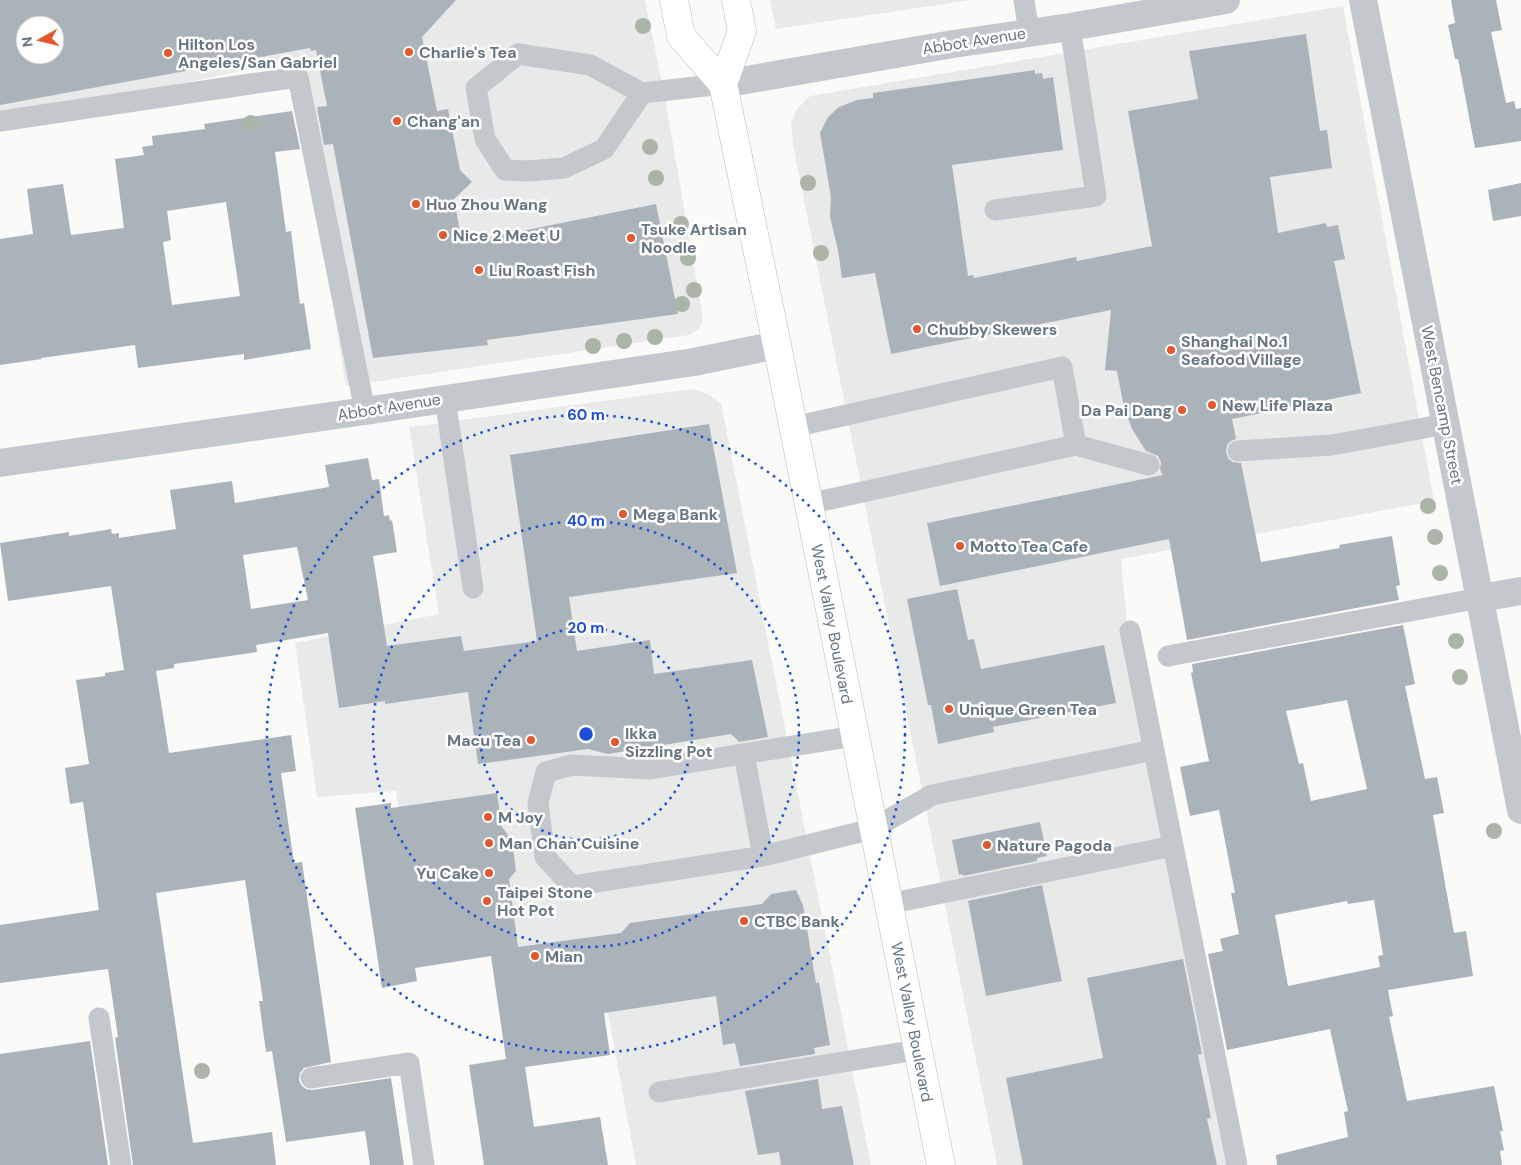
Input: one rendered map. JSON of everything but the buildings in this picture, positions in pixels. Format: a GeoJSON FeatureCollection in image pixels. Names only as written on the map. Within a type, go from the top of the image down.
{"type":"FeatureCollection","features":[{"type":"Feature","properties":{"kind":"main road","name":"West Valley Boulevard"},"geometry":{"type":"LineString","coordinates":[[674,0],[681,36],[723,84],[941,1165]]}},
{"type":"Feature","properties":{"kind":"main road"},"geometry":{"type":"LineString","coordinates":[[723,84],[742,31],[736,0]]}},
{"type":"Feature","properties":{"kind":"street","name":"Abbot Avenue"},"geometry":{"type":"LineString","coordinates":[[723,84],[933,47],[1070,27],[1226,0]]}},
{"type":"Feature","properties":{"kind":"street","name":"West Bencamp Street"},"geometry":{"type":"LineString","coordinates":[[1363,0],[1480,598],[1515,746],[1521,810]]}},
{"type":"Feature","properties":{"kind":"street","name":"Abbot Avenue"},"geometry":{"type":"LineString","coordinates":[[0,463],[694,362],[777,345]]}},
{"type":"Feature","properties":{"kind":"street"},"geometry":{"type":"LineString","coordinates":[[1480,598],[1521,591]]}},
{"type":"Feature","properties":{"kind":"lane"},"geometry":{"type":"LineString","coordinates":[[1024,0],[1029,32]]}},
{"type":"Feature","properties":{"kind":"lane"},"geometry":{"type":"LineString","coordinates":[[995,210],[1096,196],[1070,27]]}},
{"type":"Feature","properties":{"kind":"lane"},"geometry":{"type":"LineString","coordinates":[[642,93],[604,149],[564,168],[528,171],[505,170],[485,139],[476,88],[518,54],[590,65],[642,93],[723,84]]}},
{"type":"Feature","properties":{"kind":"lane"},"geometry":{"type":"LineString","coordinates":[[0,121],[298,77],[365,411]]}},
{"type":"Feature","properties":{"kind":"lane"},"geometry":{"type":"LineString","coordinates":[[793,427],[1062,367],[1076,445]]}},
{"type":"Feature","properties":{"kind":"lane"},"geometry":{"type":"LineString","coordinates":[[445,398],[473,588]]}},
{"type":"Feature","properties":{"kind":"lane"},"geometry":{"type":"LineString","coordinates":[[1238,451],[1332,445],[1446,424]]}},
{"type":"Feature","properties":{"kind":"lane"},"geometry":{"type":"LineString","coordinates":[[808,504],[1076,445],[1148,465]]}},
{"type":"Feature","properties":{"kind":"lane"},"geometry":{"type":"LineString","coordinates":[[1168,656],[1480,598]]}},
{"type":"Feature","properties":{"kind":"lane"},"geometry":{"type":"LineString","coordinates":[[1130,631],[1237,1165]]}},
{"type":"Feature","properties":{"kind":"lane"},"geometry":{"type":"LineString","coordinates":[[855,736],[650,769],[572,765],[546,772],[538,803],[546,857],[572,886],[763,856],[872,829],[932,795],[1154,750]]}},
{"type":"Feature","properties":{"kind":"lane"},"geometry":{"type":"LineString","coordinates":[[744,754],[763,856]]}},
{"type":"Feature","properties":{"kind":"lane"},"geometry":{"type":"LineString","coordinates":[[888,904],[1173,846]]}},
{"type":"Feature","properties":{"kind":"lane"},"geometry":{"type":"LineString","coordinates":[[99,1018],[122,1165]]}},
{"type":"Feature","properties":{"kind":"lane"},"geometry":{"type":"LineString","coordinates":[[659,1092],[917,1050]]}},
{"type":"Feature","properties":{"kind":"lane"},"geometry":{"type":"LineString","coordinates":[[311,1078],[409,1063],[424,1165]]}},
{"type":"Feature","properties":{"kind":"shaded area"},"geometry":{"type":"Polygon","coordinates":[[[0,0],[645,0],[665,97],[703,319],[699,329],[689,335],[346,386],[293,60],[0,122],[0,0]]]}},
{"type":"Feature","properties":{"kind":"shaded area"},"geometry":{"type":"Polygon","coordinates":[[[770,0],[971,0],[776,29],[770,0]]]}},
{"type":"Feature","properties":{"kind":"shaded area"},"geometry":{"type":"Polygon","coordinates":[[[1343,6],[1434,501],[1121,559],[1128,635],[1228,1165],[997,1165],[793,145],[791,122],[798,108],[810,96],[1343,6]]]}},
{"type":"Feature","properties":{"kind":"shaded area"},"geometry":{"type":"Polygon","coordinates":[[[692,389],[708,394],[721,403],[871,1165],[636,1165],[607,1009],[495,955],[425,965],[396,791],[317,797],[295,643],[439,614],[409,427],[692,389]]]}},
{"type":"Feature","properties":{"kind":"place","name":"Charlie's Tea"},"geometry":{"type":"Point","coordinates":[409,52]}},
{"type":"Feature","properties":{"kind":"place","name":"Hilton Los Angeles/San Gabriel"},"geometry":{"type":"Point","coordinates":[168,53]}},
{"type":"Feature","properties":{"kind":"place","name":"Chang'an"},"geometry":{"type":"Point","coordinates":[397,121]}},
{"type":"Feature","properties":{"kind":"place","name":"Huo Zhou Wang"},"geometry":{"type":"Point","coordinates":[416,204]}},
{"type":"Feature","properties":{"kind":"place","name":"Nice 2 Meet U"},"geometry":{"type":"Point","coordinates":[443,235]}},
{"type":"Feature","properties":{"kind":"place","name":"Tsuke Artisan Noodle"},"geometry":{"type":"Point","coordinates":[631,238]}},
{"type":"Feature","properties":{"kind":"place","name":"Liu Roast Fish"},"geometry":{"type":"Point","coordinates":[479,270]}},
{"type":"Feature","properties":{"kind":"place","name":"Chubby Skewers"},"geometry":{"type":"Point","coordinates":[917,329]}},
{"type":"Feature","properties":{"kind":"place","name":"Shanghai No.1 Seafood Village"},"geometry":{"type":"Point","coordinates":[1171,350]}},
{"type":"Feature","properties":{"kind":"place","name":"New Life Plaza"},"geometry":{"type":"Point","coordinates":[1212,405]}},
{"type":"Feature","properties":{"kind":"place","name":"Da Pai Dang"},"geometry":{"type":"Point","coordinates":[1182,410]}},
{"type":"Feature","properties":{"kind":"place","name":"Mega Bank"},"geometry":{"type":"Point","coordinates":[623,514]}},
{"type":"Feature","properties":{"kind":"place","name":"Motto Tea Cafe"},"geometry":{"type":"Point","coordinates":[960,546]}},
{"type":"Feature","properties":{"kind":"place","name":"Unique Green Tea"},"geometry":{"type":"Point","coordinates":[949,709]}},
{"type":"Feature","properties":{"kind":"place","name":"Macu Tea"},"geometry":{"type":"Point","coordinates":[531,740]}},
{"type":"Feature","properties":{"kind":"place","name":"Ikka Sizzling Pot"},"geometry":{"type":"Point","coordinates":[615,742]}},
{"type":"Feature","properties":{"kind":"place","name":"M Joy"},"geometry":{"type":"Point","coordinates":[488,817]}},
{"type":"Feature","properties":{"kind":"place","name":"Man Chan Cuisine"},"geometry":{"type":"Point","coordinates":[489,843]}},
{"type":"Feature","properties":{"kind":"place","name":"Nature Pagoda"},"geometry":{"type":"Point","coordinates":[987,845]}},
{"type":"Feature","properties":{"kind":"place","name":"Yu Cake"},"geometry":{"type":"Point","coordinates":[489,873]}},
{"type":"Feature","properties":{"kind":"place","name":"Taipei Stone Hot Pot"},"geometry":{"type":"Point","coordinates":[487,901]}},
{"type":"Feature","properties":{"kind":"place","name":"CTBC Bank"},"geometry":{"type":"Point","coordinates":[744,921]}},
{"type":"Feature","properties":{"kind":"place","name":"Mian"},"geometry":{"type":"Point","coordinates":[535,956]}}]}
